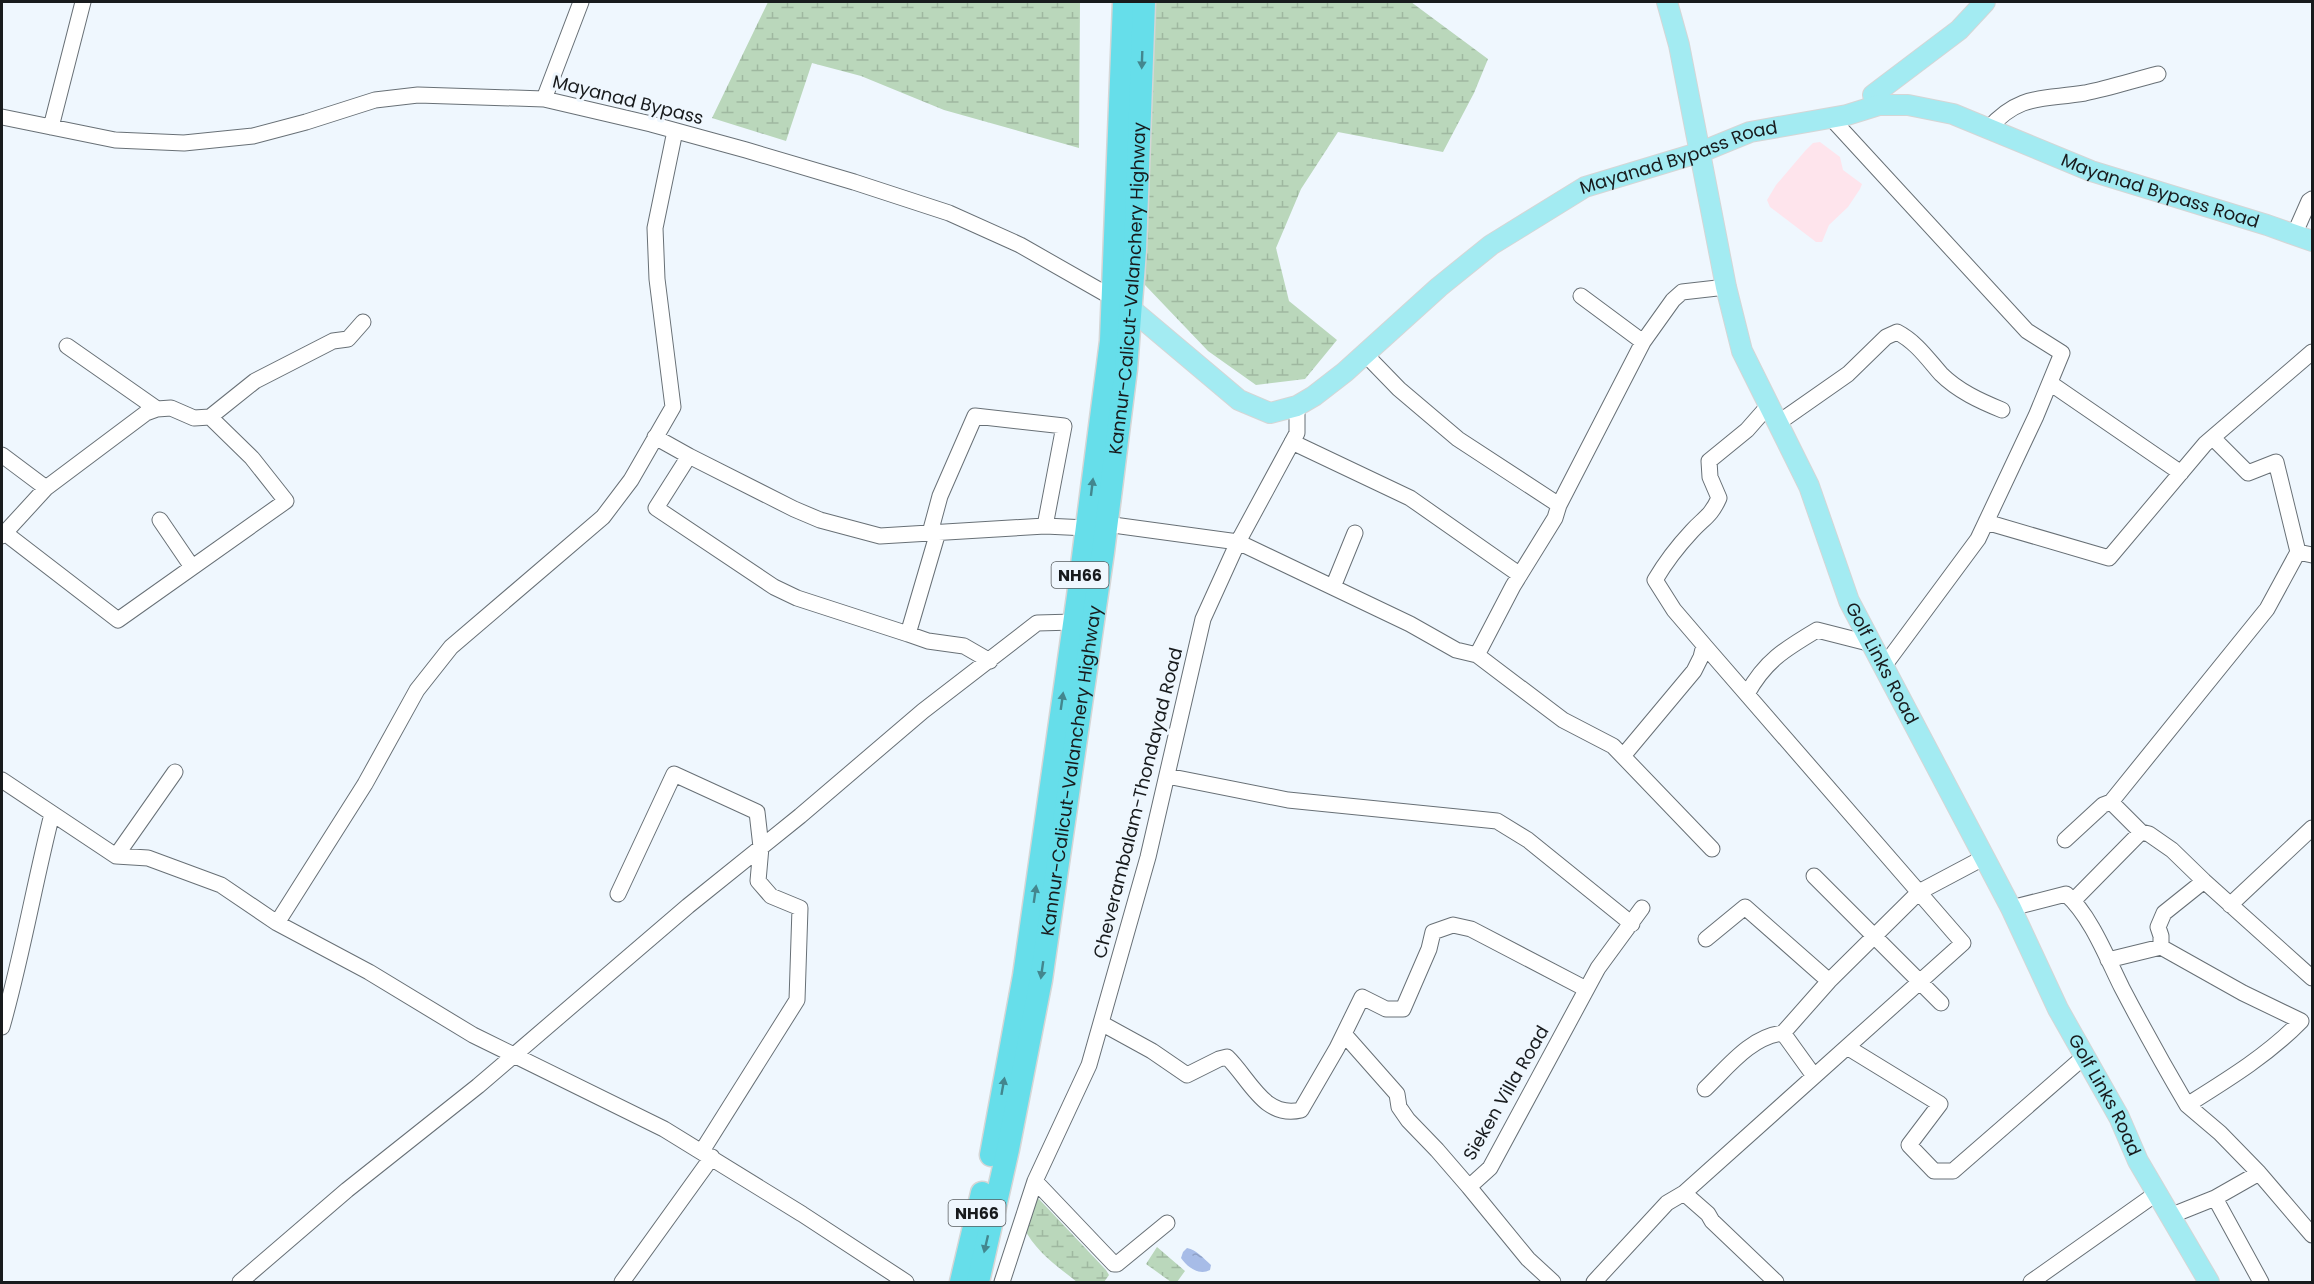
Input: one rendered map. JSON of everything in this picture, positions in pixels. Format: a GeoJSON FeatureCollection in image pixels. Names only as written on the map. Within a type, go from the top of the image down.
{"type":"FeatureCollection","features":[{"type":"Feature","properties":{"kind":"highway","name":"Kannur-Calicut-Valanchery Highway"},"geometry":{"type":"LineString","coordinates":[[1122,304],[1124,2]]}},
{"type":"Feature","properties":{"kind":"highway","name":"Kannur-Calicut-Valanchery Highway"},"geometry":{"type":"LineString","coordinates":[[978,1282],[1008,1149],[1041,980],[1096,526],[1111,341],[1122,304],[1139,185],[1144,2]]}},
{"type":"Feature","properties":{"kind":"highway","name":"Kannur-Calicut-Valanchery Highway"},"geometry":{"type":"LineString","coordinates":[[961,1282],[993,1144],[1024,976],[1074,622],[1096,526]]}},
{"type":"Feature","properties":{"kind":"main road","name":"Golf Links Road"},"geometry":{"type":"LineString","coordinates":[[1667,2],[1679,45],[1726,287],[1742,351],[1809,486],[1849,602],[2012,908],[2058,1009],[2119,1117],[2138,1161],[2208,1282]]}},
{"type":"Feature","properties":{"kind":"main road"},"geometry":{"type":"LineString","coordinates":[[1870,102],[1959,30],[1985,2]]}},
{"type":"Feature","properties":{"kind":"main road","name":"Mayanad Bypass Road"},"geometry":{"type":"LineString","coordinates":[[1122,304],[1239,400],[1270,413],[1297,406],[1314,396],[1365,354],[1439,286],[1491,244],[1585,187],[1701,152],[1750,132],[1839,116],[1870,102],[1880,105],[1908,105],[1953,114],[2091,171],[2303,238]]}},
{"type":"Feature","properties":{"kind":"street"},"geometry":{"type":"LineString","coordinates":[[51,126],[83,2]]}},
{"type":"Feature","properties":{"kind":"street"},"geometry":{"type":"LineString","coordinates":[[544,99],[581,2]]}},
{"type":"Feature","properties":{"kind":"street"},"geometry":{"type":"LineString","coordinates":[[1988,129],[1998,117],[2019,103],[2050,95],[2085,93],[2158,74]]}},
{"type":"Feature","properties":{"kind":"street","name":"Mayanad Bypass"},"geometry":{"type":"LineString","coordinates":[[2,117],[115,140],[184,143],[253,135],[306,122],[375,100],[418,95],[544,99],[675,131],[854,182],[949,213],[1020,245],[1122,304]]}},
{"type":"Feature","properties":{"kind":"street"},"geometry":{"type":"LineString","coordinates":[[1839,116],[2027,331],[2062,353],[1978,538],[1884,666]]}},
{"type":"Feature","properties":{"kind":"street"},"geometry":{"type":"LineString","coordinates":[[277,923],[365,784],[417,690],[451,647],[603,517],[631,480],[673,407],[657,279],[655,228],[675,131]]}},
{"type":"Feature","properties":{"kind":"street"},"geometry":{"type":"LineString","coordinates":[[2303,238],[2309,201],[2313,199]]}},
{"type":"Feature","properties":{"kind":"street"},"geometry":{"type":"LineString","coordinates":[[1477,655],[1520,575],[1555,518],[1559,505],[1643,342],[1672,300],[1682,292],[1726,287]]}},
{"type":"Feature","properties":{"kind":"street"},"geometry":{"type":"LineString","coordinates":[[1581,296],[1643,342]]}},
{"type":"Feature","properties":{"kind":"street"},"geometry":{"type":"LineString","coordinates":[[210,417],[252,458],[286,501],[118,620],[3,534],[46,488],[133,421],[157,409],[171,408],[194,418],[210,417],[255,381],[333,341],[348,339],[363,322]]}},
{"type":"Feature","properties":{"kind":"street"},"geometry":{"type":"LineString","coordinates":[[1778,423],[1848,374],[1886,337],[1897,332],[1924,353],[1960,390],[2002,410]]}},
{"type":"Feature","properties":{"kind":"street"},"geometry":{"type":"LineString","coordinates":[[67,346],[157,409]]}},
{"type":"Feature","properties":{"kind":"street"},"geometry":{"type":"LineString","coordinates":[[1986,522],[2109,558],[2213,438],[2313,352]]}},
{"type":"Feature","properties":{"kind":"street"},"geometry":{"type":"LineString","coordinates":[[1365,354],[1400,389],[1458,439],[1559,505]]}},
{"type":"Feature","properties":{"kind":"street"},"geometry":{"type":"LineString","coordinates":[[2050,383],[2181,473]]}},
{"type":"Feature","properties":{"kind":"street"},"geometry":{"type":"LineString","coordinates":[[1598,1281],[1667,1203],[1684,1194],[1963,943],[1674,610],[1654,580],[1665,563],[1714,509],[1719,498],[1710,477],[1709,462],[1747,430],[1769,405]]}},
{"type":"Feature","properties":{"kind":"street","name":"Cheverambalam-Thondayad Road"},"geometry":{"type":"LineString","coordinates":[[1002,1282],[1035,1181],[1089,1065],[1148,857],[1203,620],[1238,542],[1297,433],[1297,406]]}},
{"type":"Feature","properties":{"kind":"street"},"geometry":{"type":"LineString","coordinates":[[908,634],[934,532],[940,496],[975,416],[1064,426],[1045,526]]}},
{"type":"Feature","properties":{"kind":"street"},"geometry":{"type":"LineString","coordinates":[[655,437],[782,504],[820,520],[880,536],[1045,526],[1096,526],[1238,542],[1410,624],[1456,650],[1477,655],[1563,720],[1613,746],[1712,849]]}},
{"type":"Feature","properties":{"kind":"street"},"geometry":{"type":"LineString","coordinates":[[2065,840],[2103,805],[2111,802],[2267,609],[2305,553],[2276,462],[2248,473],[2213,438]]}},
{"type":"Feature","properties":{"kind":"street"},"geometry":{"type":"LineString","coordinates":[[1292,442],[1410,498],[1458,534],[1520,575]]}},
{"type":"Feature","properties":{"kind":"street"},"geometry":{"type":"LineString","coordinates":[[2,455],[46,488]]}},
{"type":"Feature","properties":{"kind":"street"},"geometry":{"type":"LineString","coordinates":[[689,456],[656,508],[774,587],[796,598],[928,641],[964,646],[990,661]]}},
{"type":"Feature","properties":{"kind":"street"},"geometry":{"type":"LineString","coordinates":[[160,520],[192,567]]}},
{"type":"Feature","properties":{"kind":"street"},"geometry":{"type":"LineString","coordinates":[[1333,587],[1355,533]]}},
{"type":"Feature","properties":{"kind":"street"},"geometry":{"type":"LineString","coordinates":[[240,1282],[347,1190],[478,1086],[688,906],[800,816],[914,718],[1037,623],[1074,622]]}},
{"type":"Feature","properties":{"kind":"street"},"geometry":{"type":"LineString","coordinates":[[1747,694],[1758,675],[1783,650],[1816,630],[1872,644]]}},
{"type":"Feature","properties":{"kind":"street"},"geometry":{"type":"LineString","coordinates":[[1623,756],[1694,671],[1704,645]]}},
{"type":"Feature","properties":{"kind":"street"},"geometry":{"type":"LineString","coordinates":[[116,856],[175,772]]}},
{"type":"Feature","properties":{"kind":"street"},"geometry":{"type":"LineString","coordinates":[[618,894],[674,774],[757,812],[761,847],[758,880],[771,896],[800,908],[797,1000],[707,1154],[622,1282]]}},
{"type":"Feature","properties":{"kind":"street"},"geometry":{"type":"LineString","coordinates":[[1167,776],[1288,800],[1497,821],[1528,840],[1632,924]]}},
{"type":"Feature","properties":{"kind":"street"},"geometry":{"type":"LineString","coordinates":[[2,780],[116,856],[148,858],[221,885],[277,923],[369,972],[473,1035],[639,1116],[707,1154],[906,1282]]}},
{"type":"Feature","properties":{"kind":"street"},"geometry":{"type":"LineString","coordinates":[[2111,802],[2141,832],[2149,834],[2172,850],[2313,978]]}},
{"type":"Feature","properties":{"kind":"street"},"geometry":{"type":"LineString","coordinates":[[2,1027],[52,814]]}},
{"type":"Feature","properties":{"kind":"street"},"geometry":{"type":"LineString","coordinates":[[2230,905],[2313,828]]}},
{"type":"Feature","properties":{"kind":"street"},"geometry":{"type":"LineString","coordinates":[[2074,900],[2141,832]]}},
{"type":"Feature","properties":{"kind":"street"},"geometry":{"type":"LineString","coordinates":[[1705,1089],[1754,1043],[1770,1034],[1783,1033],[1829,981],[1919,892],[1985,857]]}},
{"type":"Feature","properties":{"kind":"street"},"geometry":{"type":"LineString","coordinates":[[1814,876],[1941,1003]]}},
{"type":"Feature","properties":{"kind":"street"},"geometry":{"type":"LineString","coordinates":[[2162,947],[2162,936],[2158,927],[2164,913],[2204,881]]}},
{"type":"Feature","properties":{"kind":"street"},"geometry":{"type":"LineString","coordinates":[[2012,908],[2066,894],[2074,900],[2099,941],[2153,1048],[2187,1105],[2220,1133],[2259,1173],[2313,1235]]}},
{"type":"Feature","properties":{"kind":"street"},"geometry":{"type":"LineString","coordinates":[[1706,939],[1745,907],[1829,981]]}},
{"type":"Feature","properties":{"kind":"street","name":"Sieken Villa Road"},"geometry":{"type":"LineString","coordinates":[[1344,1034],[1397,1094],[1399,1107],[1408,1120],[1469,1187],[1490,1168],[1586,989],[1602,962],[1642,908]]}},
{"type":"Feature","properties":{"kind":"street"},"geometry":{"type":"LineString","coordinates":[[1101,1023],[1152,1050],[1186,1075],[1227,1057],[1266,1104],[1280,1112],[1292,1113],[1301,1110],[1362,997],[1386,1009],[1403,1009],[1429,949],[1433,932],[1453,925],[1471,929],[1586,989]]}},
{"type":"Feature","properties":{"kind":"street"},"geometry":{"type":"LineString","coordinates":[[2108,960],[2162,947],[2243,993],[2307,1017],[2281,1042],[2187,1105]]}},
{"type":"Feature","properties":{"kind":"street"},"geometry":{"type":"LineString","coordinates":[[1783,1033],[1814,1076]]}},
{"type":"Feature","properties":{"kind":"street"},"geometry":{"type":"LineString","coordinates":[[1847,1047],[1940,1104],[1908,1145],[1934,1171],[1953,1171],[2085,1056]]}},
{"type":"Feature","properties":{"kind":"street"},"geometry":{"type":"LineString","coordinates":[[2170,1216],[2215,1198],[2259,1173]]}},
{"type":"Feature","properties":{"kind":"street"},"geometry":{"type":"LineString","coordinates":[[1035,1181],[1114,1264],[1155,1235],[1167,1223]]}},
{"type":"Feature","properties":{"kind":"street"},"geometry":{"type":"LineString","coordinates":[[1469,1187],[1527,1259],[1553,1282]]}},
{"type":"Feature","properties":{"kind":"street"},"geometry":{"type":"LineString","coordinates":[[2031,1282],[2157,1193]]}},
{"type":"Feature","properties":{"kind":"street"},"geometry":{"type":"LineString","coordinates":[[1684,1194],[1708,1214],[1712,1221],[1776,1282]]}},
{"type":"Feature","properties":{"kind":"street"},"geometry":{"type":"LineString","coordinates":[[2215,1198],[2261,1282]]}},
{"type":"Feature","properties":{"kind":"shaded area"},"geometry":{"type":"Polygon","coordinates":[[[1820,142],[1840,157],[1843,170],[1862,184],[1848,207],[1829,225],[1822,242],[1816,242],[1770,207],[1767,200],[1776,185],[1805,151],[1813,143],[1820,142]]]}},
{"type":"Feature","properties":{"kind":"green space"},"geometry":{"type":"Polygon","coordinates":[[[768,2],[1080,2],[1079,148],[944,110],[861,76],[812,63],[786,141],[712,118],[768,2]]]}},
{"type":"Feature","properties":{"kind":"green space"},"geometry":{"type":"Polygon","coordinates":[[[1155,2],[1411,2],[1488,59],[1474,93],[1443,152],[1338,132],[1301,189],[1276,248],[1289,301],[1337,340],[1305,379],[1256,385],[1208,351],[1145,285],[1155,2]]]}},
{"type":"Feature","properties":{"kind":"green space"},"geometry":{"type":"Polygon","coordinates":[[[1038,1198],[1106,1270],[1109,1275],[1104,1282],[1077,1282],[1034,1244],[1024,1228],[1038,1198]]]}},
{"type":"Feature","properties":{"kind":"green space"},"geometry":{"type":"Polygon","coordinates":[[[1157,1247],[1185,1271],[1177,1282],[1171,1282],[1146,1264],[1157,1247]]]}},
{"type":"Feature","properties":{"kind":"water"},"geometry":{"type":"Polygon","coordinates":[[[1187,1248],[1197,1252],[1211,1265],[1210,1270],[1202,1272],[1187,1265],[1181,1258],[1187,1248]]]}}]}
